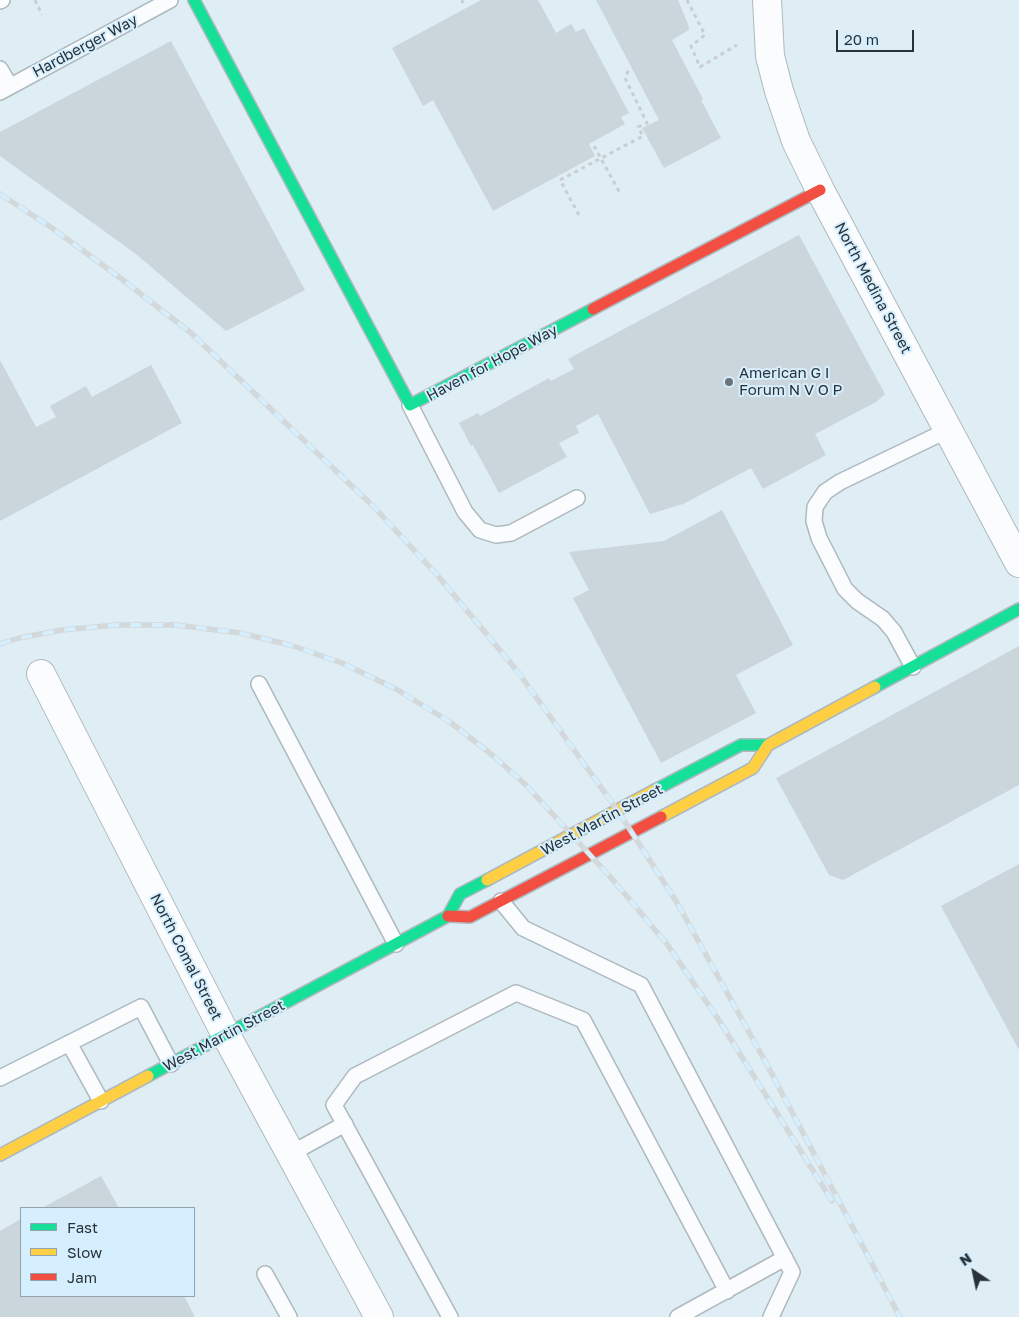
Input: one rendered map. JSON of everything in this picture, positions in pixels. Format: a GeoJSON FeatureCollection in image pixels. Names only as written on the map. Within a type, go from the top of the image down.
{"type":"FeatureCollection","features":[{"type":"Feature","properties":{"kind":"main road","name":"Haven for Hope Way"},"geometry":{"type":"LineString","coordinates":[[194,0],[410,405],[820,190]]}},
{"type":"Feature","properties":{"kind":"main road","name":"West Martin Street"},"geometry":{"type":"LineString","coordinates":[[0,1155],[448,916],[460,894],[741,745],[768,745],[1019,609]]}},
{"type":"Feature","properties":{"kind":"main road","name":"West Martin Street"},"geometry":{"type":"LineString","coordinates":[[448,916],[470,918],[632,833],[753,768],[768,745]]}},
{"type":"Feature","properties":{"kind":"street","name":"North Medina Street"},"geometry":{"type":"LineString","coordinates":[[767,0],[770,56],[796,141],[820,190],[1019,563]]}},
{"type":"Feature","properties":{"kind":"street","name":"North Comal Street"},"geometry":{"type":"LineString","coordinates":[[40,674],[226,1035],[379,1317]]}},
{"type":"Feature","properties":{"kind":"lane","name":"Hardberger Way"},"geometry":{"type":"LineString","coordinates":[[5,89],[170,0]]}},
{"type":"Feature","properties":{"kind":"lane"},"geometry":{"type":"LineString","coordinates":[[0,69],[5,89]]}},
{"type":"Feature","properties":{"kind":"lane"},"geometry":{"type":"LineString","coordinates":[[410,405],[465,512],[480,530],[496,535],[511,533],[577,498]]}},
{"type":"Feature","properties":{"kind":"lane"},"geometry":{"type":"LineString","coordinates":[[913,667],[894,632],[883,619],[857,601],[845,589],[819,538],[814,521],[815,507],[826,492],[840,482],[948,430]]}},
{"type":"Feature","properties":{"kind":"lane"},"geometry":{"type":"LineString","coordinates":[[259,684],[396,944]]}},
{"type":"Feature","properties":{"kind":"lane"},"geometry":{"type":"LineString","coordinates":[[501,901],[523,928],[641,985],[792,1272],[771,1317]]}},
{"type":"Feature","properties":{"kind":"lane"},"geometry":{"type":"LineString","coordinates":[[450,1317],[334,1105],[355,1076],[516,993],[583,1020],[727,1291]]}},
{"type":"Feature","properties":{"kind":"lane"},"geometry":{"type":"LineString","coordinates":[[0,1078],[141,1007],[171,1064]]}},
{"type":"Feature","properties":{"kind":"lane"},"geometry":{"type":"LineString","coordinates":[[70,1044],[101,1101]]}},
{"type":"Feature","properties":{"kind":"lane"},"geometry":{"type":"LineString","coordinates":[[290,1154],[345,1124]]}},
{"type":"Feature","properties":{"kind":"lane"},"geometry":{"type":"LineString","coordinates":[[678,1317],[785,1258]]}},
{"type":"Feature","properties":{"kind":"lane"},"geometry":{"type":"LineString","coordinates":[[265,1274],[289,1317]]}},
{"type":"Feature","properties":{"kind":"path"},"geometry":{"type":"LineString","coordinates":[[34,0],[42,15]]}},
{"type":"Feature","properties":{"kind":"path"},"geometry":{"type":"LineString","coordinates":[[687,0],[705,35],[691,46],[700,67],[737,46]]}},
{"type":"Feature","properties":{"kind":"path"},"geometry":{"type":"LineString","coordinates":[[579,214],[560,180],[643,136],[638,127],[647,123],[624,78],[629,68]]}},
{"type":"Feature","properties":{"kind":"path"},"geometry":{"type":"LineString","coordinates":[[594,146],[620,193]]}},
{"type":"Feature","properties":{"kind":"building"},"geometry":{"type":"Polygon","coordinates":[[[481,0],[538,0],[556,33],[571,24],[576,32],[584,28],[629,113],[621,117],[625,124],[589,144],[595,156],[493,211],[433,100],[423,106],[392,48],[481,0]]]}},
{"type":"Feature","properties":{"kind":"building"},"geometry":{"type":"Polygon","coordinates":[[[596,0],[678,0],[689,30],[672,40],[721,138],[664,168],[642,128],[659,120],[596,0]]]}},
{"type":"Feature","properties":{"kind":"building"},"geometry":{"type":"Polygon","coordinates":[[[171,41],[305,290],[226,331],[136,254],[0,156],[0,132],[171,41]]]}},
{"type":"Feature","properties":{"kind":"building","name":"American G I Forum N V O P"},"geometry":{"type":"Polygon","coordinates":[[[799,235],[885,394],[876,402],[815,434],[826,455],[763,489],[751,468],[683,504],[650,514],[598,414],[576,426],[579,433],[559,443],[567,457],[499,493],[459,423],[478,413],[480,416],[549,378],[551,381],[574,369],[568,359],[799,235]]]}},
{"type":"Feature","properties":{"kind":"building"},"geometry":{"type":"Polygon","coordinates":[[[0,360],[36,427],[56,417],[50,406],[86,386],[92,397],[151,365],[182,423],[0,521],[0,360]]]}},
{"type":"Feature","properties":{"kind":"building"},"geometry":{"type":"Polygon","coordinates":[[[722,510],[793,645],[736,675],[756,713],[661,763],[573,598],[589,590],[569,552],[664,541],[722,510]]]}},
{"type":"Feature","properties":{"kind":"building"},"geometry":{"type":"Polygon","coordinates":[[[1019,646],[1019,785],[843,880],[829,875],[776,778],[1019,646]]]}},
{"type":"Feature","properties":{"kind":"building"},"geometry":{"type":"Polygon","coordinates":[[[1019,864],[1019,1050],[941,906],[1019,864]]]}},
{"type":"Feature","properties":{"kind":"building"},"geometry":{"type":"Polygon","coordinates":[[[101,1176],[118,1207],[44,1207],[101,1176]]]}},
{"type":"Feature","properties":{"kind":"building"},"geometry":{"type":"Polygon","coordinates":[[[20,1220],[20,1297],[185,1297],[195,1317],[0,1317],[0,1231],[20,1220]]]}},
{"type":"Feature","properties":{"kind":"railway"},"geometry":{"type":"LineString","coordinates":[[0,194],[52,228],[191,333],[375,508],[439,577],[518,672],[618,811],[676,901],[764,1059],[900,1317]]}},
{"type":"Feature","properties":{"kind":"railway"},"geometry":{"type":"LineString","coordinates":[[0,644],[19,638],[62,630],[116,625],[176,625],[240,633],[290,645],[342,663],[396,689],[450,722],[491,754],[526,785],[613,880],[667,944],[720,1022],[832,1201]]}},
{"type":"Feature","properties":{"kind":"traffic: fast"},"geometry":{"type":"LineString","coordinates":[[194,0],[410,405],[593,309]]}},
{"type":"Feature","properties":{"kind":"traffic: fast"},"geometry":{"type":"LineString","coordinates":[[875,687],[1019,609]]}},
{"type":"Feature","properties":{"kind":"traffic: fast"},"geometry":{"type":"LineString","coordinates":[[655,790],[741,745],[768,745]]}},
{"type":"Feature","properties":{"kind":"traffic: fast"},"geometry":{"type":"LineString","coordinates":[[148,1076],[448,916],[460,894],[487,880]]}},
{"type":"Feature","properties":{"kind":"traffic: slow"},"geometry":{"type":"LineString","coordinates":[[661,817],[753,768],[768,745],[875,687]]}},
{"type":"Feature","properties":{"kind":"traffic: slow"},"geometry":{"type":"LineString","coordinates":[[487,880],[655,790]]}},
{"type":"Feature","properties":{"kind":"traffic: slow"},"geometry":{"type":"LineString","coordinates":[[0,1155],[148,1076]]}},
{"type":"Feature","properties":{"kind":"traffic: jam"},"geometry":{"type":"LineString","coordinates":[[593,309],[820,190]]}},
{"type":"Feature","properties":{"kind":"traffic: jam"},"geometry":{"type":"LineString","coordinates":[[448,916],[470,917],[661,817]]}},
{"type":"Feature","properties":{"kind":"place","name":"American G I Forum N V O P"},"geometry":{"type":"Point","coordinates":[729,382]}}]}
